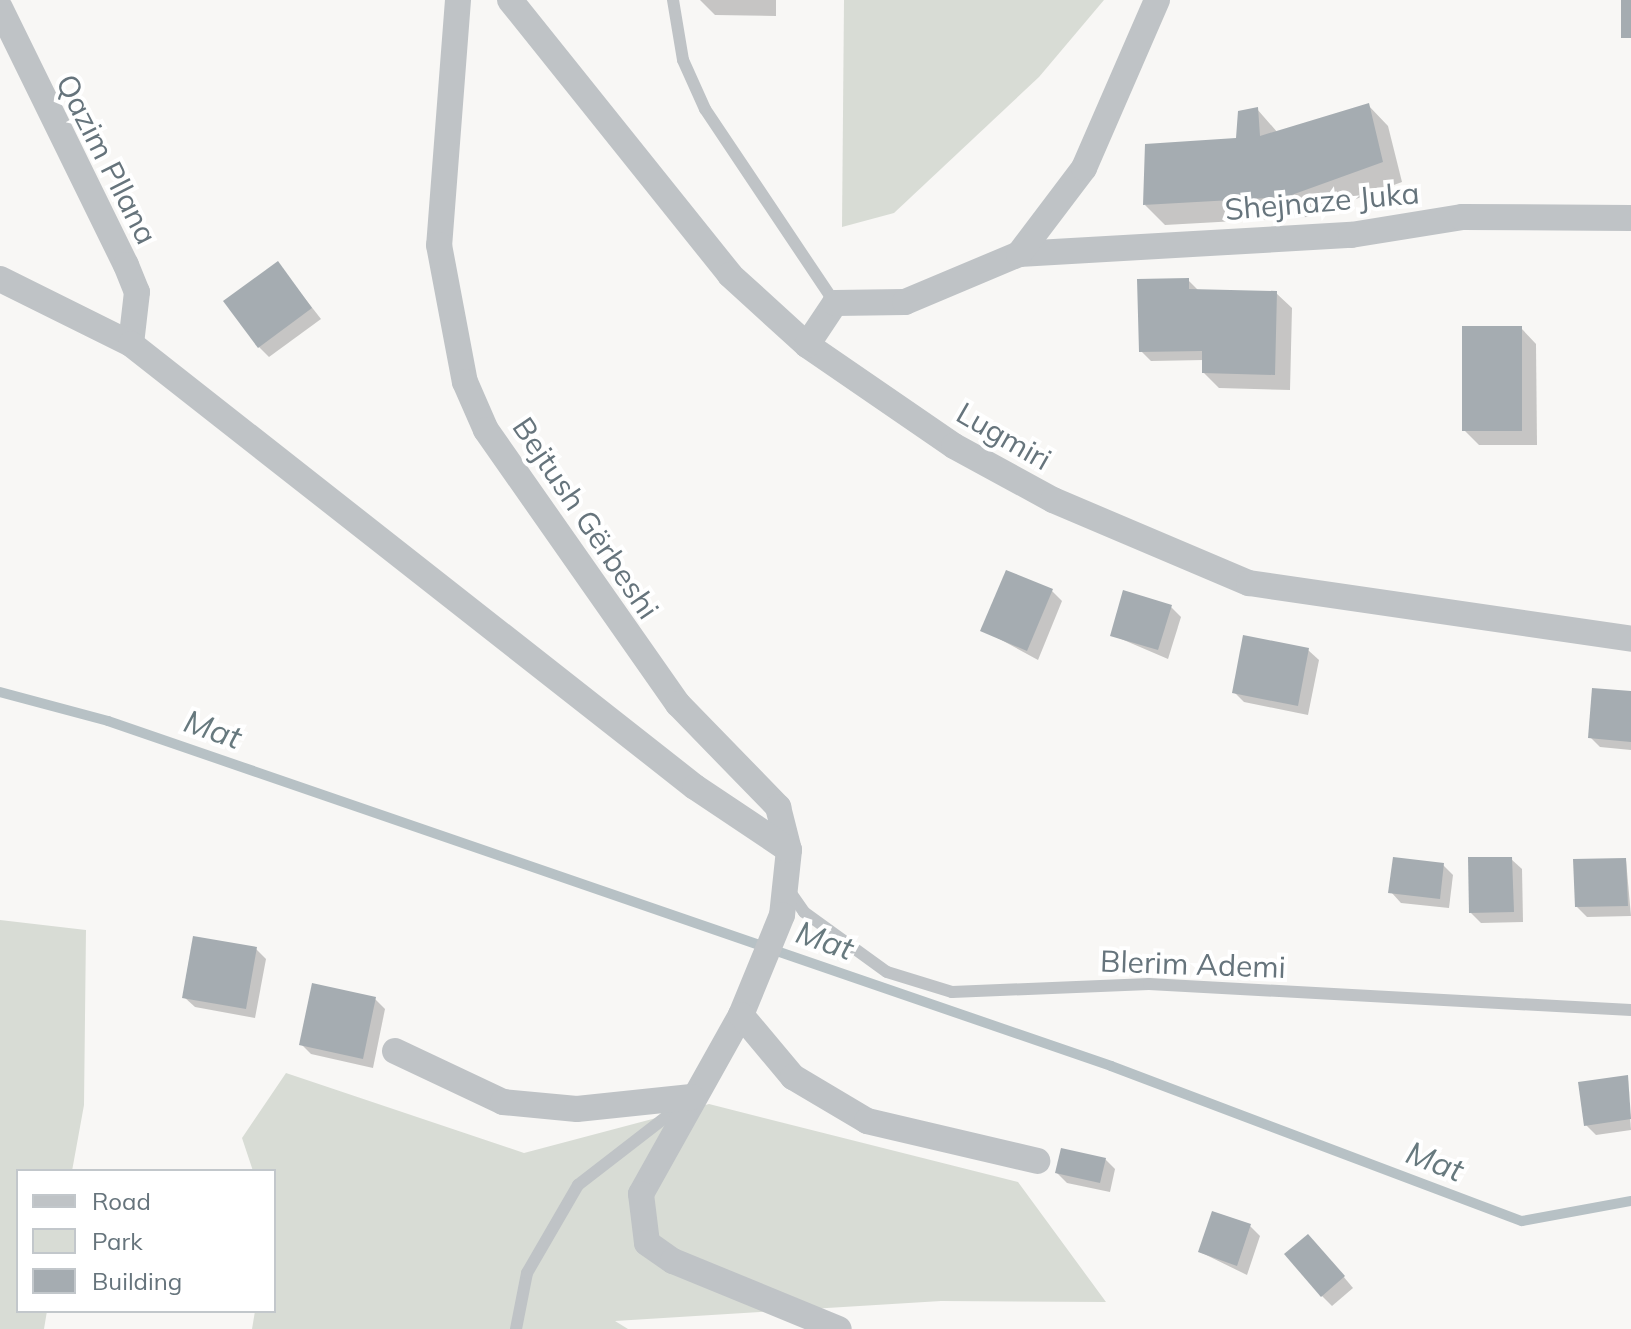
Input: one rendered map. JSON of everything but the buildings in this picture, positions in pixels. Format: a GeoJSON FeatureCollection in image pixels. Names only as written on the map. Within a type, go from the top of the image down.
{"type":"FeatureCollection","features":[{"type":"Feature","properties":{"kind":"street","name":"Bejtush Gërbeshi"},"geometry":{"type":"LineString","coordinates":[[458,0],[439,245],[465,382],[486,430],[669,693],[778,807],[789,850],[788,889],[782,915],[741,1015],[691,1097],[641,1194],[647,1243],[673,1261],[839,1329]]}},
{"type":"Feature","properties":{"kind":"street","name":"Lugmiri"},"geometry":{"type":"LineString","coordinates":[[510,0],[683,221],[807,345],[954,446],[1041,493],[1249,583],[1631,639]]}},
{"type":"Feature","properties":{"kind":"street"},"geometry":{"type":"LineString","coordinates":[[807,345],[835,303],[905,302],[1019,254],[1084,168],[1157,0]]}},
{"type":"Feature","properties":{"kind":"street","name":"Qazim Pllana"},"geometry":{"type":"LineString","coordinates":[[0,8],[137,292],[131,344]]}},
{"type":"Feature","properties":{"kind":"street","name":"Shejnaze Juka"},"geometry":{"type":"LineString","coordinates":[[1019,254],[1351,235],[1462,217],[1631,218]]}},
{"type":"Feature","properties":{"kind":"street"},"geometry":{"type":"LineString","coordinates":[[0,279],[131,344],[695,787],[789,850]]}},
{"type":"Feature","properties":{"kind":"street"},"geometry":{"type":"LineString","coordinates":[[741,1015],[793,1077],[867,1121],[1037,1161]]}},
{"type":"Feature","properties":{"kind":"street"},"geometry":{"type":"LineString","coordinates":[[395,1051],[503,1102],[577,1109],[691,1097]]}},
{"type":"Feature","properties":{"kind":"lane"},"geometry":{"type":"LineString","coordinates":[[673,0],[683,60],[705,109],[835,303]]}},
{"type":"Feature","properties":{"kind":"lane","name":"Blerim Ademi"},"geometry":{"type":"LineString","coordinates":[[788,889],[804,912],[887,972],[952,992],[1149,984],[1631,1010]]}},
{"type":"Feature","properties":{"kind":"lane"},"geometry":{"type":"LineString","coordinates":[[516,1329],[527,1273],[578,1185],[691,1097]]}},
{"type":"Feature","properties":{"kind":"green space"},"geometry":{"type":"Polygon","coordinates":[[[844,0],[1104,0],[1039,77],[894,213],[842,227],[844,0]]]}},
{"type":"Feature","properties":{"kind":"green space"},"geometry":{"type":"Polygon","coordinates":[[[0,920],[86,930],[84,1105],[72,1169],[16,1169],[16,1313],[47,1313],[44,1329],[0,1329],[0,920]]]}},
{"type":"Feature","properties":{"kind":"green space"},"geometry":{"type":"Polygon","coordinates":[[[286,1073],[524,1153],[709,1104],[1018,1182],[1106,1302],[941,1301],[615,1321],[628,1329],[252,1329],[255,1313],[276,1313],[276,1169],[252,1169],[242,1138],[286,1073]]]}},
{"type":"Feature","properties":{"kind":"waterway","name":"Mat"},"geometry":{"type":"LineString","coordinates":[[0,692],[108,721],[1111,1066],[1522,1221],[1631,1201]]}}]}
